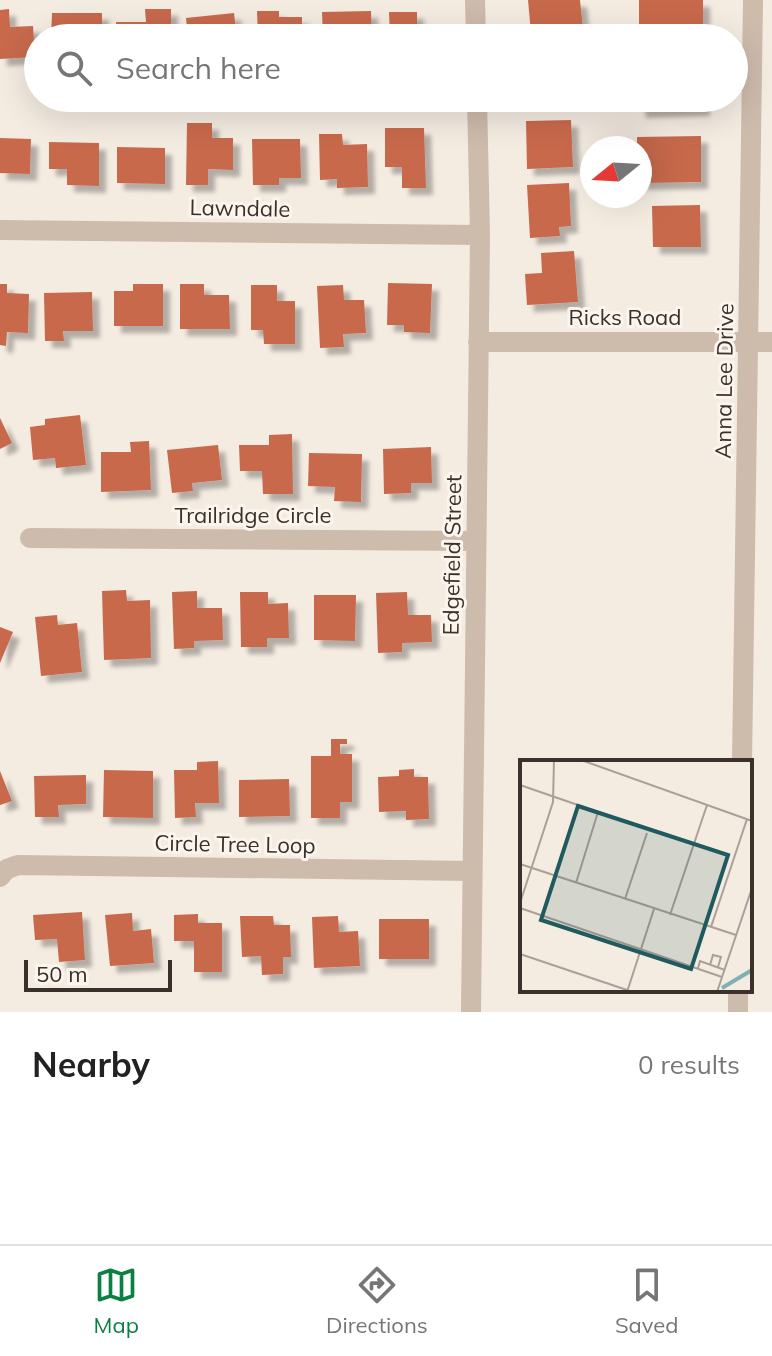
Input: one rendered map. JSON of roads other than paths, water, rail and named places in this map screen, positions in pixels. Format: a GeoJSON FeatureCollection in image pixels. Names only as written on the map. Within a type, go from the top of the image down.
{"type":"FeatureCollection","features":[{"type":"Feature","properties":{"kind":"street"},"geometry":{"type":"LineString","coordinates":[[475,0],[476,24]]}},
{"type":"Feature","properties":{"kind":"street","name":"Anna Lee Drive"},"geometry":{"type":"LineString","coordinates":[[742,760],[753,0]]}},
{"type":"Feature","properties":{"kind":"street","name":"Edgefield Street"},"geometry":{"type":"LineString","coordinates":[[471,1012],[480,235],[477,112]]}},
{"type":"Feature","properties":{"kind":"street","name":"Lawndale"},"geometry":{"type":"LineString","coordinates":[[0,230],[480,235]]}},
{"type":"Feature","properties":{"kind":"street","name":"Ricks Road"},"geometry":{"type":"LineString","coordinates":[[478,342],[772,342]]}},
{"type":"Feature","properties":{"kind":"street","name":"Trailridge Circle"},"geometry":{"type":"LineString","coordinates":[[30,538],[476,541]]}},
{"type":"Feature","properties":{"kind":"street","name":"Circle Tree Loop"},"geometry":{"type":"LineString","coordinates":[[0,877],[7,869],[18,865],[472,871]]}}]}
